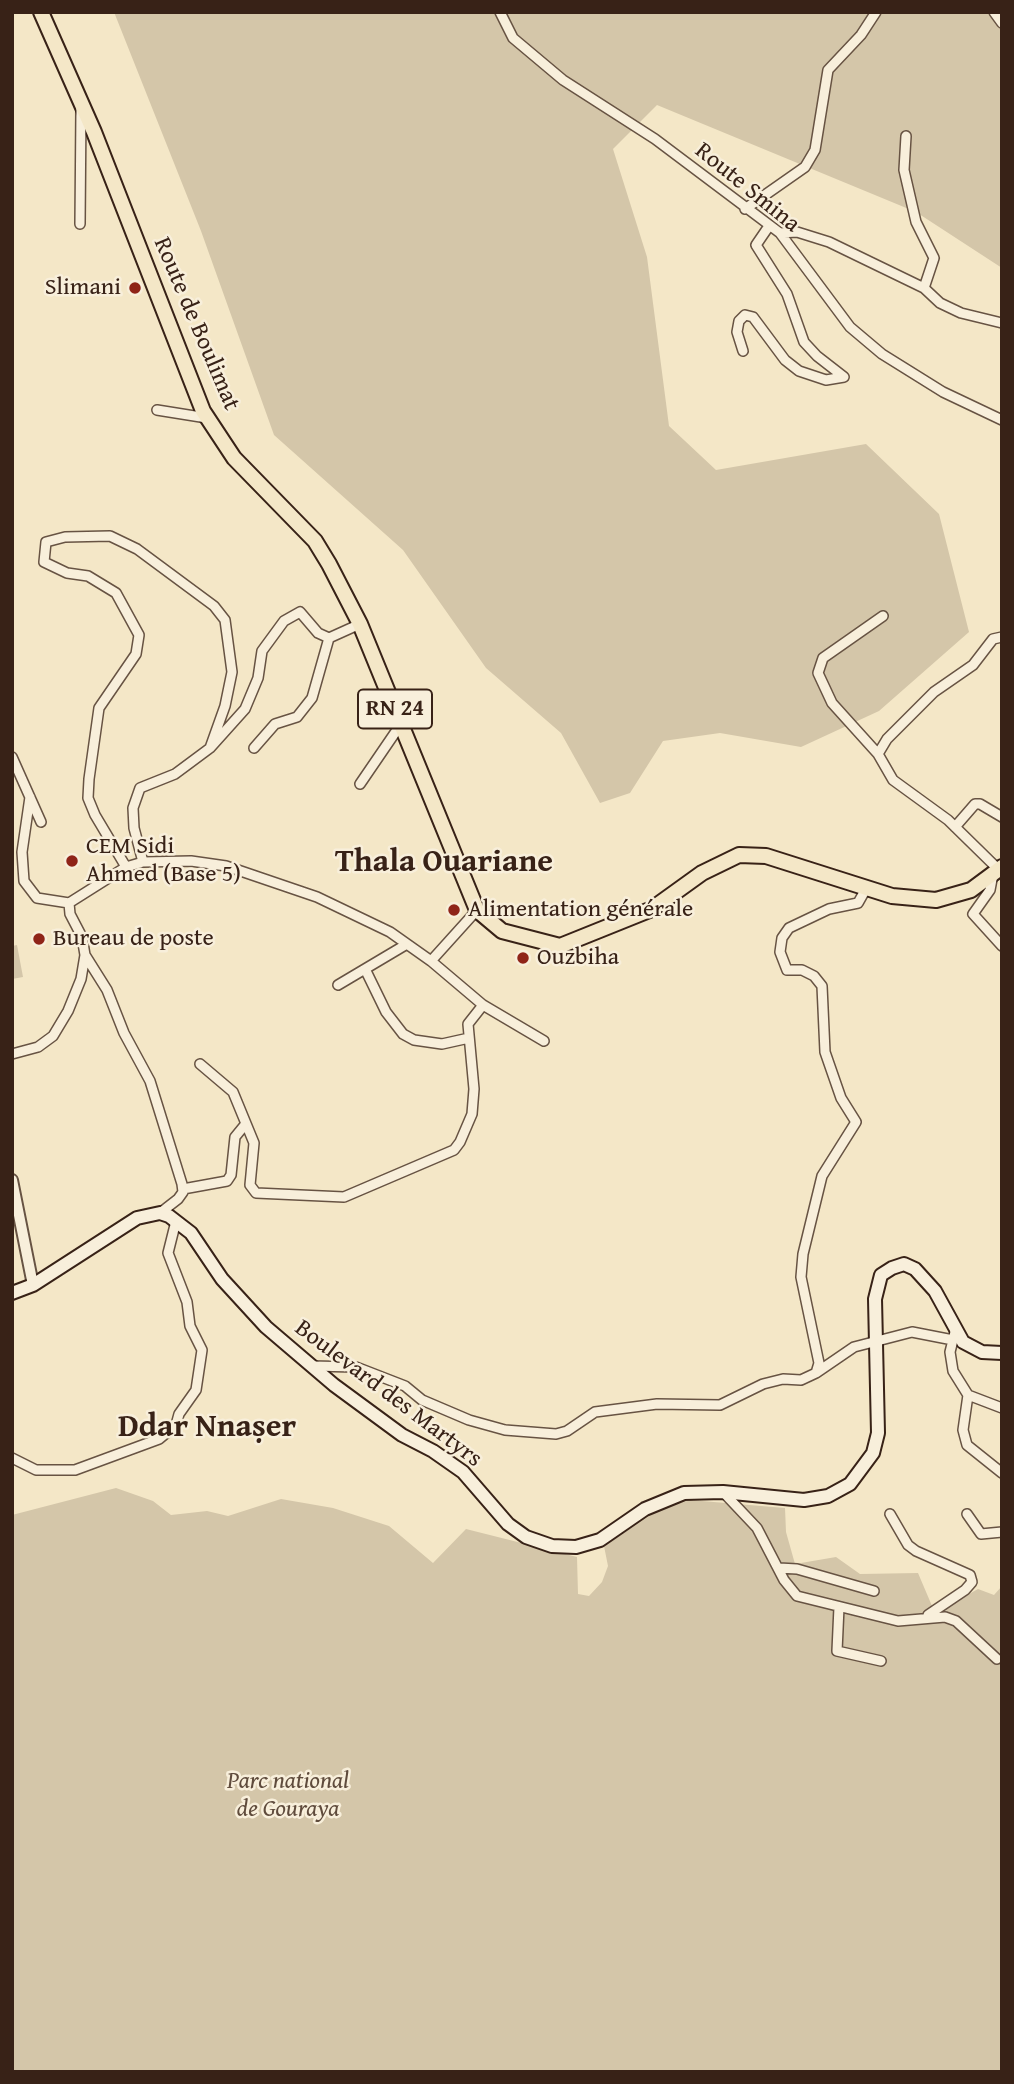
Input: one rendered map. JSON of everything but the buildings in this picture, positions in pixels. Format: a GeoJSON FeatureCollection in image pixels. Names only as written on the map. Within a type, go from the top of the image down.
{"type":"FeatureCollection","features":[{"type":"Feature","properties":{"kind":"main road","name":"Route de Boulimat"},"geometry":{"type":"LineString","coordinates":[[41,12],[81,103],[208,418],[234,458],[315,541],[360,624],[477,910]]}},
{"type":"Feature","properties":{"kind":"main road"},"geometry":{"type":"LineString","coordinates":[[477,910],[502,930],[560,946],[652,909],[702,873],[739,855],[766,856],[892,896],[936,900],[971,890],[998,870]]}},
{"type":"Feature","properties":{"kind":"main road"},"geometry":{"type":"LineString","coordinates":[[12,1293],[33,1284],[137,1218],[160,1213]]}},
{"type":"Feature","properties":{"kind":"main road","name":"Boulevard des Martyrs"},"geometry":{"type":"LineString","coordinates":[[160,1213],[191,1233],[242,1303],[310,1365],[402,1435],[433,1451],[463,1472],[508,1524],[526,1537],[552,1546],[576,1547],[600,1540],[667,1497],[684,1493],[723,1492],[804,1500],[828,1496],[850,1484],[873,1453],[878,1433],[876,1286],[881,1275],[904,1264],[915,1269],[935,1291],[954,1336],[982,1352],[1002,1353]]}},
{"type":"Feature","properties":{"kind":"street","name":"Route Smina"},"geometry":{"type":"LineString","coordinates":[[500,12],[513,38],[535,58],[563,80],[655,139],[780,233],[850,327],[882,354],[943,392],[1002,420]]}},
{"type":"Feature","properties":{"kind":"street"},"geometry":{"type":"LineString","coordinates":[[746,209],[805,167],[815,150],[828,70],[861,34],[876,12]]}},
{"type":"Feature","properties":{"kind":"street"},"geometry":{"type":"LineString","coordinates":[[994,12],[1002,23]]}},
{"type":"Feature","properties":{"kind":"street"},"geometry":{"type":"LineString","coordinates":[[80,224],[81,103]]}},
{"type":"Feature","properties":{"kind":"street"},"geometry":{"type":"LineString","coordinates":[[906,136],[904,170],[916,222],[934,258],[924,288]]}},
{"type":"Feature","properties":{"kind":"street"},"geometry":{"type":"LineString","coordinates":[[743,351],[737,332],[739,321],[745,315],[753,317],[785,360],[799,371],[826,380],[844,377],[804,342],[787,294],[756,245],[769,226]]}},
{"type":"Feature","properties":{"kind":"street"},"geometry":{"type":"LineString","coordinates":[[780,233],[797,232],[829,242],[924,288],[940,303],[961,313],[1002,323]]}},
{"type":"Feature","properties":{"kind":"street"},"geometry":{"type":"LineString","coordinates":[[157,411],[208,418]]}},
{"type":"Feature","properties":{"kind":"street"},"geometry":{"type":"LineString","coordinates":[[126,867],[95,815],[88,798],[89,779],[99,708],[136,654],[139,635],[116,593],[88,576],[67,573],[44,562],[42,555],[46,542],[65,537],[110,537],[137,549],[214,606],[225,620],[232,672],[225,706],[210,748]]}},
{"type":"Feature","properties":{"kind":"street"},"geometry":{"type":"LineString","coordinates":[[143,862],[134,828],[133,808],[140,788],[175,774],[210,748],[245,709],[258,678],[262,651],[284,621],[300,612],[318,633],[329,638],[360,624]]}},
{"type":"Feature","properties":{"kind":"street"},"geometry":{"type":"LineString","coordinates":[[883,616],[823,658],[818,673],[832,704],[878,754],[893,780],[918,795],[998,870],[990,890],[973,914],[1002,946]]}},
{"type":"Feature","properties":{"kind":"street"},"geometry":{"type":"LineString","coordinates":[[878,754],[887,739],[934,692],[973,665],[993,639],[1002,637]]}},
{"type":"Feature","properties":{"kind":"street"},"geometry":{"type":"LineString","coordinates":[[254,748],[275,724],[297,717],[312,698],[329,638]]}},
{"type":"Feature","properties":{"kind":"street"},"geometry":{"type":"LineString","coordinates":[[360,784],[401,724]]}},
{"type":"Feature","properties":{"kind":"street"},"geometry":{"type":"LineString","coordinates":[[12,757],[41,822]]}},
{"type":"Feature","properties":{"kind":"street"},"geometry":{"type":"LineString","coordinates":[[30,797],[22,852],[24,881],[37,898],[69,903],[126,867],[143,862],[191,861],[226,866],[317,897],[390,932],[431,961],[483,1005],[544,1041]]}},
{"type":"Feature","properties":{"kind":"street"},"geometry":{"type":"LineString","coordinates":[[955,827],[975,804],[980,804],[1002,817]]}},
{"type":"Feature","properties":{"kind":"street"},"geometry":{"type":"LineString","coordinates":[[816,1373],[819,1363],[801,1277],[803,1254],[822,1176],[856,1122],[841,1098],[825,1052],[822,986],[814,976],[802,971],[787,970],[780,952],[782,938],[789,928],[829,909],[858,903],[867,887]]}},
{"type":"Feature","properties":{"kind":"street"},"geometry":{"type":"LineString","coordinates":[[12,1054],[38,1047],[53,1036],[68,1012],[81,979],[85,956],[82,937],[69,914],[69,903]]}},
{"type":"Feature","properties":{"kind":"street"},"geometry":{"type":"LineString","coordinates":[[431,961],[477,910]]}},
{"type":"Feature","properties":{"kind":"street"},"geometry":{"type":"LineString","coordinates":[[338,985],[366,971],[407,944]]}},
{"type":"Feature","properties":{"kind":"street"},"geometry":{"type":"LineString","coordinates":[[85,956],[107,990],[124,1033],[150,1081],[183,1189],[178,1199],[160,1213]]}},
{"type":"Feature","properties":{"kind":"street"},"geometry":{"type":"LineString","coordinates":[[366,971],[386,1012],[403,1034],[414,1040],[442,1044],[469,1038]]}},
{"type":"Feature","properties":{"kind":"street"},"geometry":{"type":"LineString","coordinates":[[200,1064],[233,1092],[244,1126],[254,1143],[250,1185],[256,1193],[344,1197],[454,1150],[460,1142],[472,1114],[474,1089],[468,1024],[483,1005]]}},
{"type":"Feature","properties":{"kind":"street"},"geometry":{"type":"LineString","coordinates":[[183,1189],[227,1181],[235,1137],[244,1126]]}},
{"type":"Feature","properties":{"kind":"street"},"geometry":{"type":"LineString","coordinates":[[12,1180],[33,1284]]}},
{"type":"Feature","properties":{"kind":"street"},"geometry":{"type":"LineString","coordinates":[[12,1458],[36,1470],[75,1470],[159,1439],[176,1424],[178,1414],[196,1390],[202,1350],[190,1326],[187,1302],[168,1253],[176,1221]]}},
{"type":"Feature","properties":{"kind":"street"},"geometry":{"type":"LineString","coordinates":[[310,1365],[356,1367],[405,1386],[422,1399],[469,1420],[505,1430],[556,1434],[567,1432],[595,1412],[657,1404],[720,1405],[763,1384],[783,1379],[801,1380],[854,1347],[912,1332],[954,1336],[950,1352],[953,1371],[968,1395],[1002,1408]]}},
{"type":"Feature","properties":{"kind":"street"},"geometry":{"type":"LineString","coordinates":[[968,1395],[963,1430],[967,1445],[1002,1473]]}},
{"type":"Feature","properties":{"kind":"street"},"geometry":{"type":"LineString","coordinates":[[723,1492],[757,1528],[790,1591],[839,1607],[898,1621],[927,1616],[956,1621],[997,1658]]}},
{"type":"Feature","properties":{"kind":"street"},"geometry":{"type":"LineString","coordinates":[[890,1514],[908,1545],[970,1575],[971,1582],[965,1590],[927,1616]]}},
{"type":"Feature","properties":{"kind":"street"},"geometry":{"type":"LineString","coordinates":[[967,1514],[981,1534],[1002,1532]]}},
{"type":"Feature","properties":{"kind":"street"},"geometry":{"type":"LineString","coordinates":[[779,1568],[797,1569],[874,1591]]}},
{"type":"Feature","properties":{"kind":"street"},"geometry":{"type":"LineString","coordinates":[[839,1607],[837,1651],[881,1661]]}},
{"type":"Feature","properties":{"kind":"green space"},"geometry":{"type":"Polygon","coordinates":[[[114,12],[1002,12],[1002,268],[916,212],[657,105],[613,149],[647,257],[669,426],[716,470],[866,444],[939,514],[969,632],[879,711],[801,747],[720,733],[663,741],[630,793],[600,803],[561,733],[486,668],[403,550],[274,435],[201,231],[114,12]]]}},
{"type":"Feature","properties":{"kind":"green space"},"geometry":{"type":"Polygon","coordinates":[[[17,945],[23,977],[12,979],[12,946],[17,945]]]}},
{"type":"Feature","properties":{"kind":"green space","name":"Parc national de Gouraya"},"geometry":{"type":"Polygon","coordinates":[[[116,1488],[153,1501],[171,1515],[207,1511],[228,1516],[281,1499],[333,1508],[389,1526],[433,1563],[466,1529],[577,1557],[578,1594],[589,1596],[602,1582],[608,1566],[604,1546],[660,1509],[690,1500],[785,1508],[786,1532],[795,1564],[836,1557],[860,1574],[918,1573],[935,1613],[978,1589],[994,1595],[1002,1586],[1002,2072],[12,2072],[12,1515],[116,1488]]]}},
{"type":"Feature","properties":{"kind":"place","name":"Slimani"},"geometry":{"type":"Point","coordinates":[135,288]}},
{"type":"Feature","properties":{"kind":"place","name":"CEM Sidi Ahmed (Base 5)"},"geometry":{"type":"Point","coordinates":[72,861]}},
{"type":"Feature","properties":{"kind":"place","name":"Alimentation générale"},"geometry":{"type":"Point","coordinates":[454,910]}},
{"type":"Feature","properties":{"kind":"place","name":"Bureau de poste"},"geometry":{"type":"Point","coordinates":[39,939]}},
{"type":"Feature","properties":{"kind":"place","name":"Ouzbiha"},"geometry":{"type":"Point","coordinates":[523,958]}},
{"type":"Feature","properties":{"kind":"district","name":"Thala Ouariane"},"geometry":{"type":"Point","coordinates":[444,863]}},
{"type":"Feature","properties":{"kind":"district","name":"Ddar Nnaṣer"},"geometry":{"type":"Point","coordinates":[207,1428]}}]}
